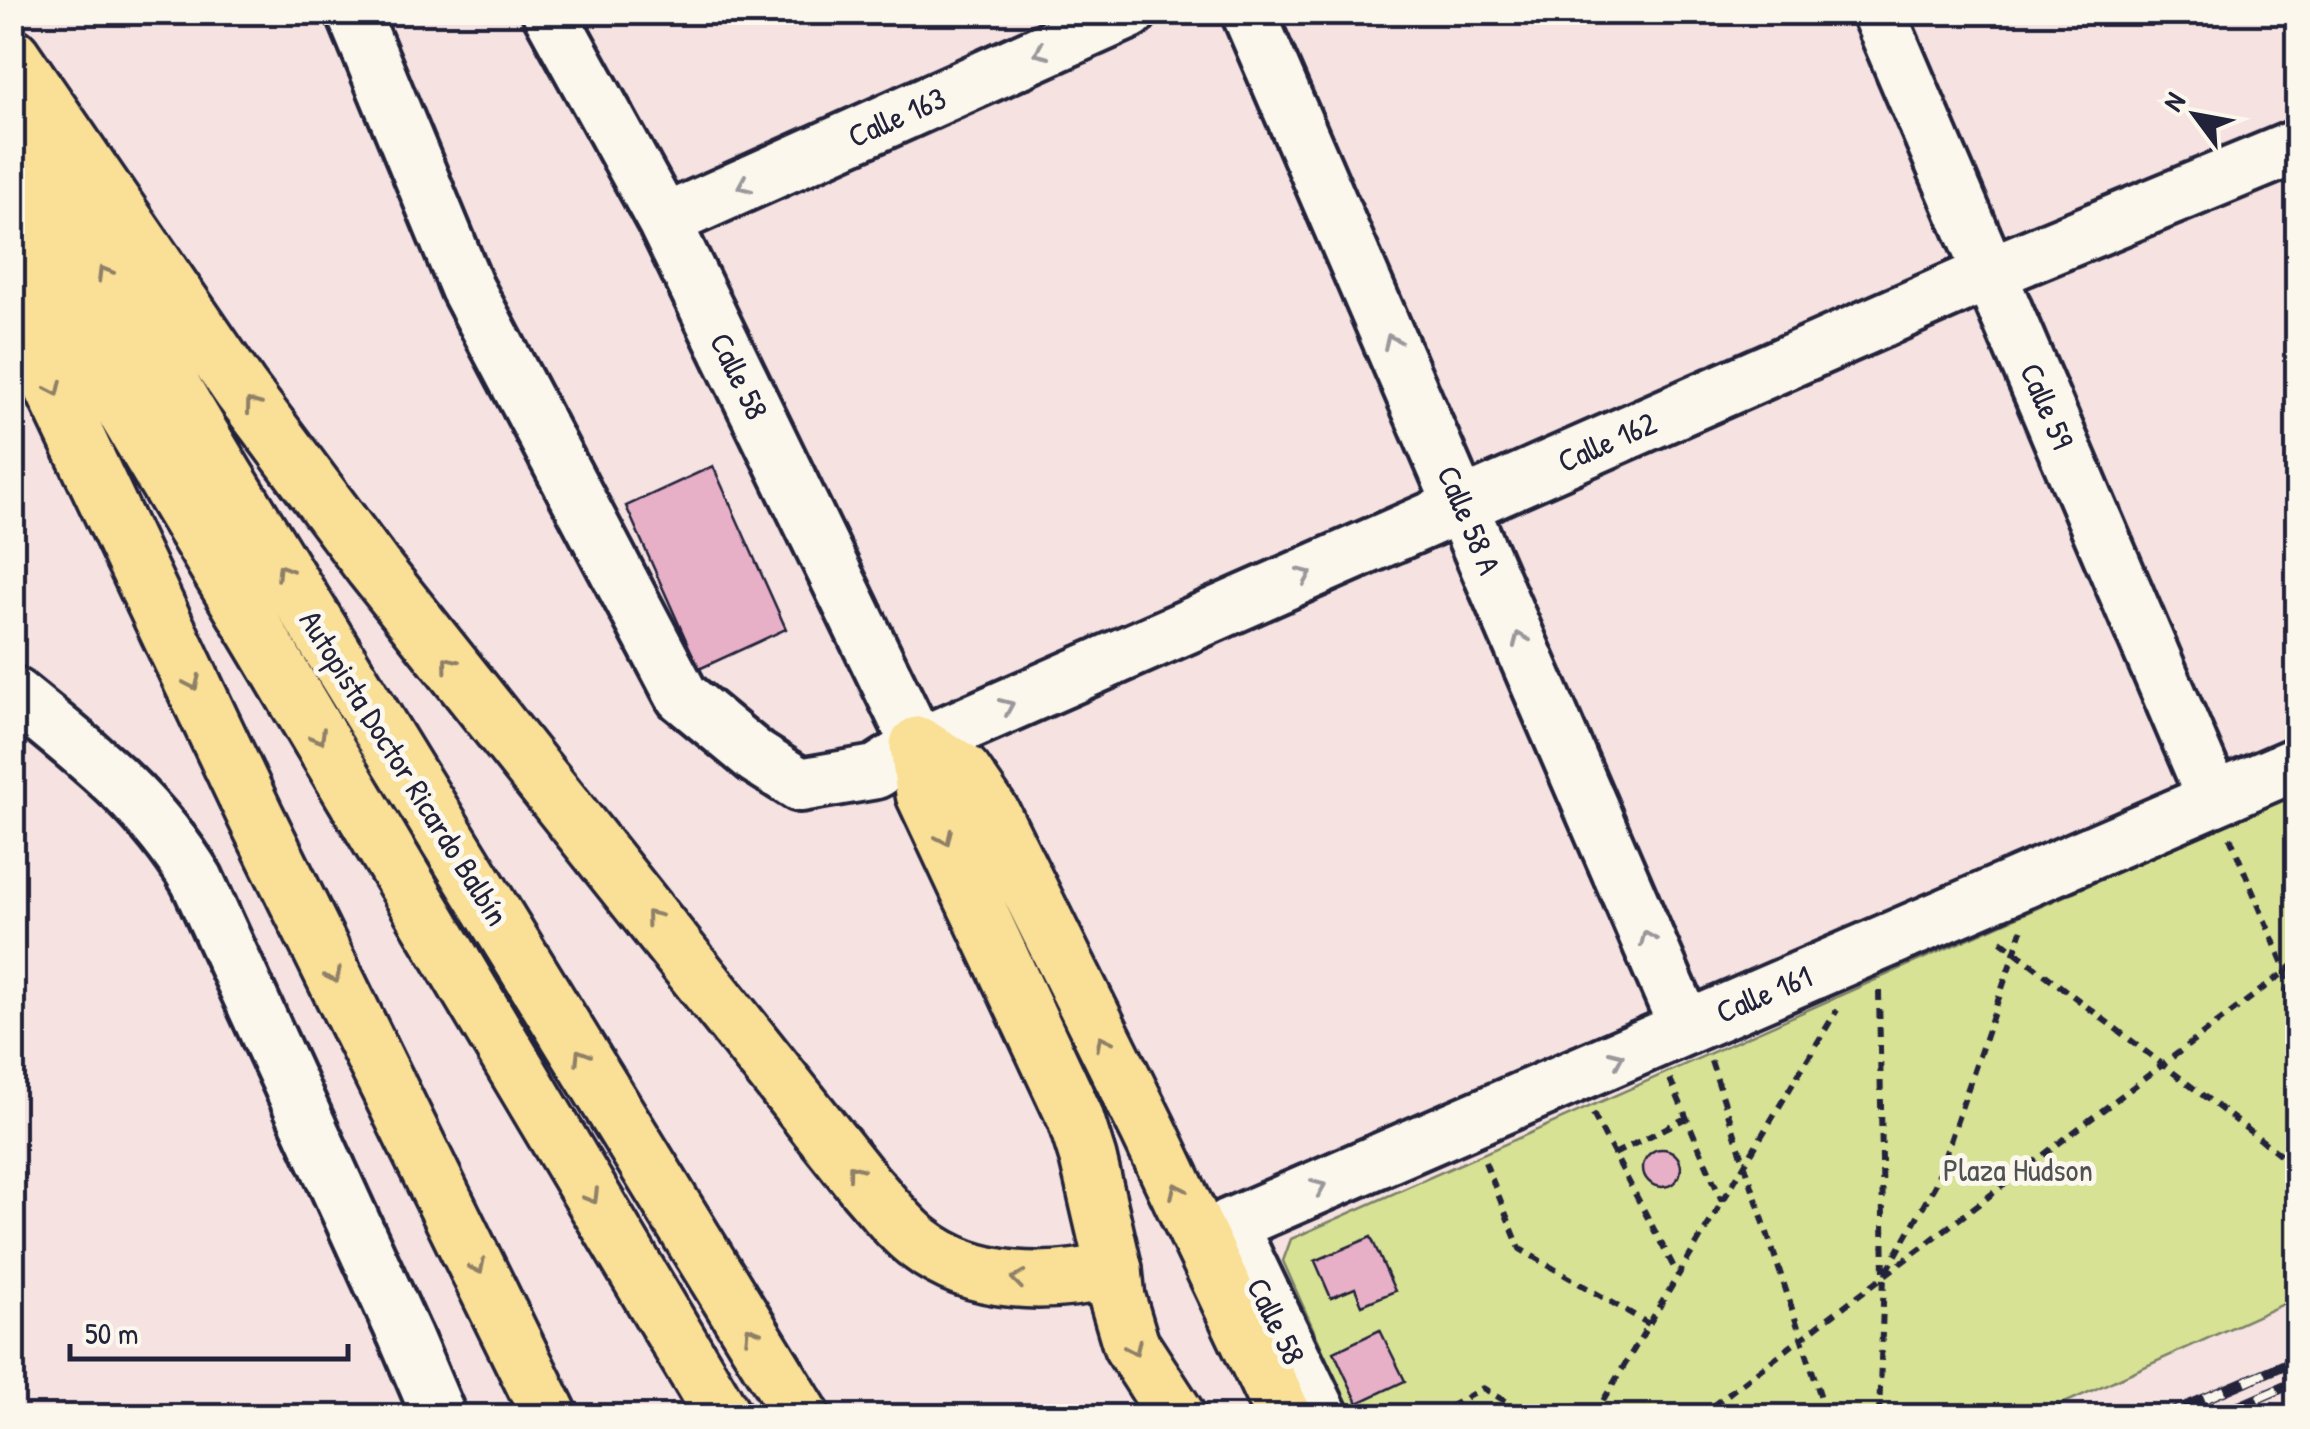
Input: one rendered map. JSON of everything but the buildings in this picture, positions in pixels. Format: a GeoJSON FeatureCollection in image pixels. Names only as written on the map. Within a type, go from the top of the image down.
{"type":"FeatureCollection","features":[{"type":"Feature","properties":{"kind":"main road"},"geometry":{"type":"LineString","coordinates":[[12,56],[240,390],[373,567],[866,1187],[919,1244],[967,1268],[1039,1282],[1114,1270]]}},
{"type":"Feature","properties":{"kind":"main road","name":"Autopista Doctor Ricardo Balbín"},"geometry":{"type":"LineString","coordinates":[[12,117],[226,477],[802,1416]]}},
{"type":"Feature","properties":{"kind":"main road","name":"Autopista Doctor Ricardo Balbín"},"geometry":{"type":"LineString","coordinates":[[12,221],[722,1416]]}},
{"type":"Feature","properties":{"kind":"main road"},"geometry":{"type":"LineString","coordinates":[[12,301],[256,817],[550,1416]]}},
{"type":"Feature","properties":{"kind":"main road"},"geometry":{"type":"LineString","coordinates":[[918,745],[963,772],[992,814],[1284,1416]]}},
{"type":"Feature","properties":{"kind":"main road"},"geometry":{"type":"LineString","coordinates":[[918,745],[924,794],[1075,1117],[1088,1158],[1130,1345],[1176,1416]]}},
{"type":"Feature","properties":{"kind":"main road"},"geometry":{"type":"LineString","coordinates":[[1088,1158],[1098,1138],[1111,1126],[1128,1123],[1148,1129]]}},
{"type":"Feature","properties":{"kind":"street","name":"Calle 162"},"geometry":{"type":"LineString","coordinates":[[353,12],[467,288],[682,696],[800,786],[876,772],[918,745],[1990,273],[2298,146]]}},
{"type":"Feature","properties":{"kind":"street","name":"Calle 58"},"geometry":{"type":"LineString","coordinates":[[549,12],[664,221],[918,745]]}},
{"type":"Feature","properties":{"kind":"street","name":"Calle 163"},"geometry":{"type":"LineString","coordinates":[[664,221],[1130,12]]}},
{"type":"Feature","properties":{"kind":"street","name":"Calle 58 A"},"geometry":{"type":"LineString","coordinates":[[1248,12],[1463,506],[1679,1031]]}},
{"type":"Feature","properties":{"kind":"street","name":"Calle 59"},"geometry":{"type":"LineString","coordinates":[[1878,12],[2214,799]]}},
{"type":"Feature","properties":{"kind":"street"},"geometry":{"type":"LineString","coordinates":[[12,693],[149,812],[175,843],[197,880],[439,1416]]}},
{"type":"Feature","properties":{"kind":"street","name":"Calle 161"},"geometry":{"type":"LineString","coordinates":[[1230,1225],[2298,763]]}},
{"type":"Feature","properties":{"kind":"street","name":"Calle 58"},"geometry":{"type":"LineString","coordinates":[[1230,1225],[1322,1416]]}},
{"type":"Feature","properties":{"kind":"path"},"geometry":{"type":"LineString","coordinates":[[2214,799],[2286,971],[2295,1166]]}},
{"type":"Feature","properties":{"kind":"path"},"geometry":{"type":"LineString","coordinates":[[1884,1276],[1935,1185],[2042,874]]}},
{"type":"Feature","properties":{"kind":"path"},"geometry":{"type":"LineString","coordinates":[[1960,910],[2295,1166]]}},
{"type":"Feature","properties":{"kind":"path"},"geometry":{"type":"LineString","coordinates":[[1594,1416],[1878,945]]}},
{"type":"Feature","properties":{"kind":"path"},"geometry":{"type":"LineString","coordinates":[[1878,945],[1884,1276],[1879,1416]]}},
{"type":"Feature","properties":{"kind":"path"},"geometry":{"type":"LineString","coordinates":[[1699,1416],[2298,962]]}},
{"type":"Feature","properties":{"kind":"path"},"geometry":{"type":"LineString","coordinates":[[1679,1031],[1686,1118],[1723,1202]]}},
{"type":"Feature","properties":{"kind":"path"},"geometry":{"type":"LineString","coordinates":[[1679,1031],[1744,1162],[1827,1416]]}},
{"type":"Feature","properties":{"kind":"path"},"geometry":{"type":"LineString","coordinates":[[1573,1077],[1678,1276]]}},
{"type":"Feature","properties":{"kind":"path"},"geometry":{"type":"LineString","coordinates":[[1614,1154],[1686,1118]]}},
{"type":"Feature","properties":{"kind":"path"},"geometry":{"type":"LineString","coordinates":[[1469,1122],[1520,1249],[1649,1324]]}},
{"type":"Feature","properties":{"kind":"path"},"geometry":{"type":"LineString","coordinates":[[1434,1416],[1483,1388],[1531,1416]]}},
{"type":"Feature","properties":{"kind":"green space","name":"Plaza Hudson"},"geometry":{"type":"Polygon","coordinates":[[[2297,793],[2297,1298],[2036,1416],[1352,1416],[1283,1261],[1291,1239],[2297,793]]]}},
{"type":"Feature","properties":{"kind":"railway"},"geometry":{"type":"LineString","coordinates":[[2164,1416],[2298,1359]]}},
{"type":"Feature","properties":{"kind":"railway"},"geometry":{"type":"LineString","coordinates":[[2217,1416],[2298,1381]]}}]}
